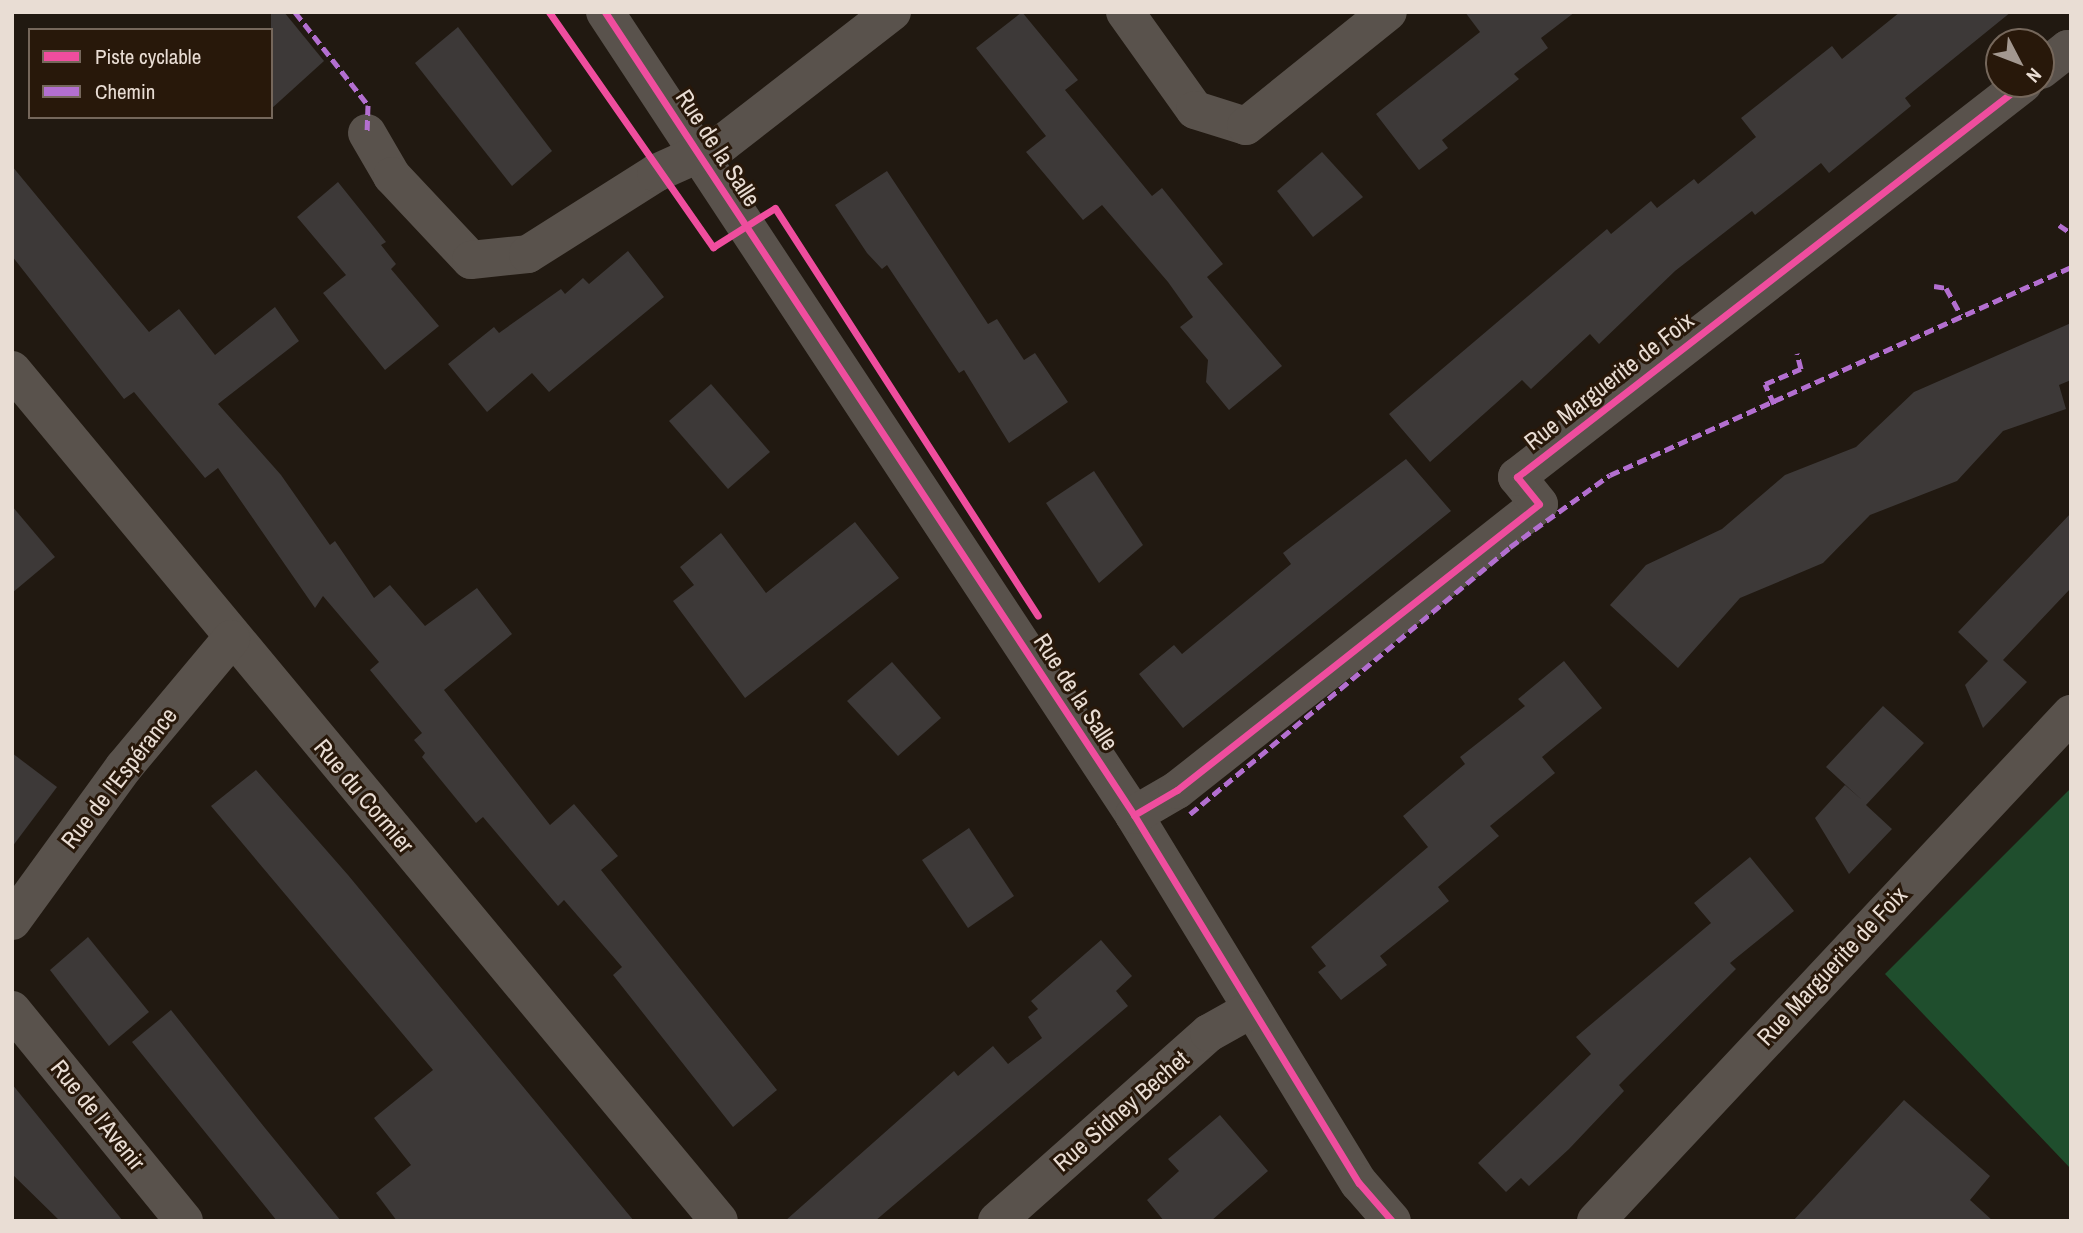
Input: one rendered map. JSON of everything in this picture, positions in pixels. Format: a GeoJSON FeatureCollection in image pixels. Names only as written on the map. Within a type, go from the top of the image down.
{"type":"FeatureCollection","features":[{"type":"Feature","properties":{"kind":"street","name":"Rue de la Salle"},"geometry":{"type":"LineString","coordinates":[[605,12],[1134,815],[1250,1010],[1359,1183],[1392,1221]]}},
{"type":"Feature","properties":{"kind":"street"},"geometry":{"type":"LineString","coordinates":[[367,133],[392,176],[471,260],[528,254],[656,173],[702,156],[892,12]]}},
{"type":"Feature","properties":{"kind":"street"},"geometry":{"type":"LineString","coordinates":[[1125,12],[1195,110],[1246,126],[1388,12]]}},
{"type":"Feature","properties":{"kind":"street"},"geometry":{"type":"LineString","coordinates":[[2055,59],[2068,49],[2071,53]]}},
{"type":"Feature","properties":{"kind":"street","name":"Rue Marguerite de Foix"},"geometry":{"type":"LineString","coordinates":[[1134,815],[1177,789],[1539,504],[1517,477],[2005,98]]}},
{"type":"Feature","properties":{"kind":"street","name":"Rue du Cormier"},"geometry":{"type":"LineString","coordinates":[[12,370],[231,639],[719,1221]]}},
{"type":"Feature","properties":{"kind":"street","name":"Rue de l'Espérance"},"geometry":{"type":"LineString","coordinates":[[12,921],[124,767],[231,639]]}},
{"type":"Feature","properties":{"kind":"street","name":"Rue Marguerite de Foix"},"geometry":{"type":"LineString","coordinates":[[1596,1221],[2071,714]]}},
{"type":"Feature","properties":{"kind":"street","name":"Rue de l'Avenir"},"geometry":{"type":"LineString","coordinates":[[12,1010],[184,1221]]}},
{"type":"Feature","properties":{"kind":"street","name":"Rue Sidney Bechet"},"geometry":{"type":"LineString","coordinates":[[997,1221],[1209,1033],[1250,1010]]}},
{"type":"Feature","properties":{"kind":"green space"},"geometry":{"type":"Polygon","coordinates":[[[2071,788],[2071,1169],[1885,974],[2071,788]]]}},
{"type":"Feature","properties":{"kind":"building"},"geometry":{"type":"Polygon","coordinates":[[[271,12],[284,12],[324,61],[273,107],[273,28],[271,12]]]}},
{"type":"Feature","properties":{"kind":"building"},"geometry":{"type":"Polygon","coordinates":[[[1022,12],[1078,80],[1065,90],[1152,196],[1162,188],[1223,264],[1207,277],[1282,366],[1229,410],[1206,382],[1208,360],[1180,327],[1193,317],[1168,282],[1102,205],[1083,220],[1026,152],[1046,136],[976,48],[1022,12]]]}},
{"type":"Feature","properties":{"kind":"building"},"geometry":{"type":"Polygon","coordinates":[[[1465,12],[1575,12],[1541,38],[1548,48],[1514,74],[1519,79],[1442,140],[1448,148],[1419,170],[1376,114],[1480,32],[1465,12]]]}},
{"type":"Feature","properties":{"kind":"building"},"geometry":{"type":"Polygon","coordinates":[[[1900,12],[2011,12],[1991,28],[1985,28],[1985,33],[1905,98],[1911,106],[1829,173],[1821,163],[1755,215],[1752,211],[1675,271],[1599,344],[1590,334],[1531,389],[1522,380],[1430,462],[1389,414],[1607,229],[1611,234],[1651,201],[1657,208],[1694,179],[1698,184],[1756,137],[1741,118],[1832,46],[1842,59],[1900,12]]]}},
{"type":"Feature","properties":{"kind":"building"},"geometry":{"type":"Polygon","coordinates":[[[458,27],[552,151],[512,186],[415,63],[458,27]]]}},
{"type":"Feature","properties":{"kind":"building"},"geometry":{"type":"Polygon","coordinates":[[[1322,152],[1363,197],[1313,237],[1277,191],[1322,152]]]}},
{"type":"Feature","properties":{"kind":"building"},"geometry":{"type":"Polygon","coordinates":[[[12,166],[149,332],[179,309],[215,355],[275,307],[299,341],[218,404],[281,475],[330,545],[335,541],[374,598],[390,585],[425,626],[477,588],[512,634],[444,690],[550,825],[574,804],[618,856],[601,870],[777,1090],[733,1127],[613,975],[622,967],[564,900],[558,906],[483,817],[476,823],[422,757],[425,753],[414,740],[422,733],[370,670],[379,662],[323,596],[315,608],[218,468],[205,478],[134,392],[124,399],[12,256],[12,166]]]}},
{"type":"Feature","properties":{"kind":"building"},"geometry":{"type":"Polygon","coordinates":[[[887,171],[988,324],[997,319],[1024,360],[1035,353],[1068,402],[1009,443],[964,370],[959,373],[887,265],[882,269],[867,253],[835,205],[887,171]]]}},
{"type":"Feature","properties":{"kind":"building"},"geometry":{"type":"Polygon","coordinates":[[[338,182],[386,242],[381,245],[396,264],[391,269],[439,326],[385,370],[323,293],[346,275],[297,217],[338,182]]]}},
{"type":"Feature","properties":{"kind":"building"},"geometry":{"type":"Polygon","coordinates":[[[628,251],[664,297],[549,392],[532,373],[487,412],[448,364],[494,327],[499,333],[561,289],[565,294],[583,278],[589,284],[628,251]]]}},
{"type":"Feature","properties":{"kind":"building"},"geometry":{"type":"Polygon","coordinates":[[[2071,323],[2071,380],[2059,385],[2066,409],[2003,431],[1957,481],[1870,515],[1823,563],[1740,598],[1678,668],[1610,605],[1646,565],[1722,529],[1785,475],[1856,447],[1914,392],[2071,323]]]}},
{"type":"Feature","properties":{"kind":"building"},"geometry":{"type":"Polygon","coordinates":[[[711,384],[770,452],[728,489],[669,421],[711,384]]]}},
{"type":"Feature","properties":{"kind":"building"},"geometry":{"type":"Polygon","coordinates":[[[1406,459],[1451,511],[1183,728],[1139,674],[1174,645],[1182,654],[1291,564],[1283,553],[1406,459]]]}},
{"type":"Feature","properties":{"kind":"building"},"geometry":{"type":"Polygon","coordinates":[[[1094,471],[1143,545],[1099,583],[1046,503],[1094,471]]]}},
{"type":"Feature","properties":{"kind":"building"},"geometry":{"type":"Polygon","coordinates":[[[12,506],[55,557],[12,593],[12,506]]]}},
{"type":"Feature","properties":{"kind":"building"},"geometry":{"type":"Polygon","coordinates":[[[2071,513],[2071,588],[2003,660],[2027,682],[1983,728],[1965,685],[1988,661],[1958,632],[2071,513]]]}},
{"type":"Feature","properties":{"kind":"building"},"geometry":{"type":"Polygon","coordinates":[[[855,522],[899,578],[745,698],[673,601],[694,585],[680,567],[721,533],[766,593],[855,522]]]}},
{"type":"Feature","properties":{"kind":"building"},"geometry":{"type":"Polygon","coordinates":[[[1564,661],[1602,708],[1542,757],[1555,773],[1490,826],[1499,836],[1438,887],[1449,901],[1380,956],[1387,965],[1341,1000],[1318,972],[1326,966],[1311,947],[1428,847],[1403,816],[1465,764],[1460,757],[1525,706],[1518,699],[1564,661]]]}},
{"type":"Feature","properties":{"kind":"building"},"geometry":{"type":"Polygon","coordinates":[[[892,662],[941,718],[898,756],[847,701],[892,662]]]}},
{"type":"Feature","properties":{"kind":"building"},"geometry":{"type":"Polygon","coordinates":[[[1883,706],[1924,743],[1866,805],[1892,829],[1849,874],[1815,818],[1845,785],[1862,800],[1826,767],[1883,706]]]}},
{"type":"Feature","properties":{"kind":"building"},"geometry":{"type":"Polygon","coordinates":[[[12,753],[57,787],[12,847],[12,753]]]}},
{"type":"Feature","properties":{"kind":"building"},"geometry":{"type":"Polygon","coordinates":[[[256,770],[348,875],[634,1221],[397,1221],[376,1193],[411,1165],[374,1118],[433,1070],[211,806],[256,770]]]}},
{"type":"Feature","properties":{"kind":"building"},"geometry":{"type":"Polygon","coordinates":[[[969,828],[1014,896],[968,928],[922,860],[969,828]]]}},
{"type":"Feature","properties":{"kind":"building"},"geometry":{"type":"Polygon","coordinates":[[[1750,857],[1794,911],[1730,963],[1736,969],[1619,1085],[1624,1091],[1569,1149],[1529,1186],[1521,1178],[1506,1192],[1478,1163],[1591,1054],[1576,1037],[1711,923],[1694,903],[1750,857]]]}},
{"type":"Feature","properties":{"kind":"building"},"geometry":{"type":"Polygon","coordinates":[[[88,937],[149,1012],[109,1046],[50,970],[88,937]]]}},
{"type":"Feature","properties":{"kind":"building"},"geometry":{"type":"Polygon","coordinates":[[[1101,940],[1132,976],[1116,991],[1128,1006],[875,1221],[785,1221],[954,1071],[958,1076],[993,1046],[1008,1064],[1042,1038],[1028,1017],[1038,1009],[1031,1001],[1101,940]]]}},
{"type":"Feature","properties":{"kind":"building"},"geometry":{"type":"Polygon","coordinates":[[[171,1010],[341,1221],[277,1221],[132,1042],[171,1010]]]}},
{"type":"Feature","properties":{"kind":"building"},"geometry":{"type":"Polygon","coordinates":[[[12,1084],[123,1221],[60,1221],[12,1174],[12,1084]]]}},
{"type":"Feature","properties":{"kind":"building"},"geometry":{"type":"Polygon","coordinates":[[[1904,1100],[1990,1176],[1970,1200],[1993,1221],[1793,1221],[1904,1100]]]}},
{"type":"Feature","properties":{"kind":"building"},"geometry":{"type":"Polygon","coordinates":[[[1220,1115],[1268,1171],[1211,1221],[1164,1221],[1147,1200],[1179,1171],[1168,1159],[1220,1115]]]}},
{"type":"Feature","properties":{"kind":"marked path"},"geometry":{"type":"LineString","coordinates":[[295,12],[368,105],[367,133]]}},
{"type":"Feature","properties":{"kind":"marked path"},"geometry":{"type":"LineString","coordinates":[[2059,225],[2071,233]]}},
{"type":"Feature","properties":{"kind":"marked path"},"geometry":{"type":"LineString","coordinates":[[1190,814],[1510,547],[1610,475],[2071,267]]}},
{"type":"Feature","properties":{"kind":"marked path"},"geometry":{"type":"LineString","coordinates":[[1934,286],[1946,288],[1961,315]]}},
{"type":"Feature","properties":{"kind":"marked path"},"geometry":{"type":"LineString","coordinates":[[1774,404],[1765,384],[1801,369],[1797,353]]}},
{"type":"Feature","properties":{"kind":"cycle path"},"geometry":{"type":"LineString","coordinates":[[549,12],[713,247],[775,208],[1038,616]]}},
{"type":"Feature","properties":{"kind":"cycle path"},"geometry":{"type":"LineString","coordinates":[[605,12],[1134,815],[1359,1183],[1392,1221]]}},
{"type":"Feature","properties":{"kind":"cycle path"},"geometry":{"type":"LineString","coordinates":[[1134,815],[1177,790],[1539,504],[1517,477],[2005,98]]}}]}
